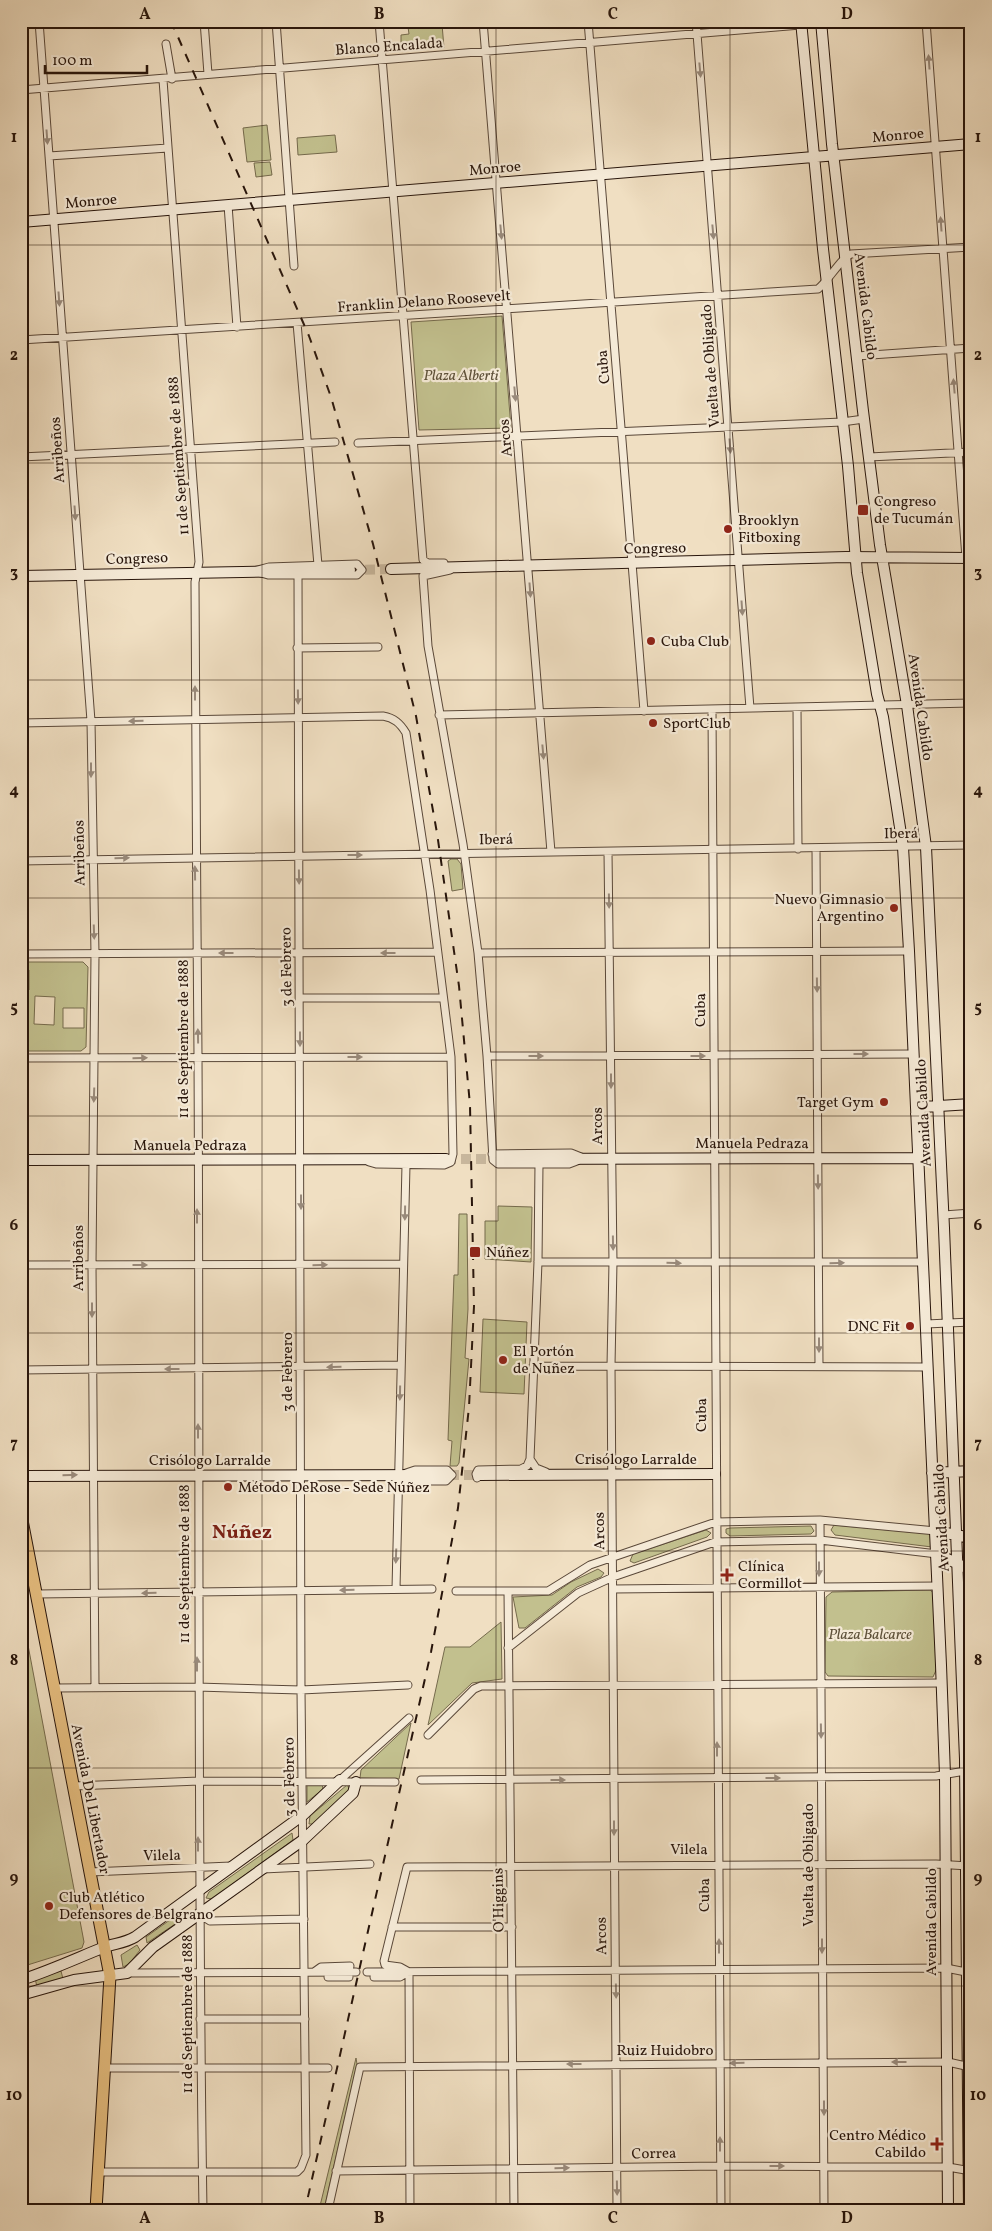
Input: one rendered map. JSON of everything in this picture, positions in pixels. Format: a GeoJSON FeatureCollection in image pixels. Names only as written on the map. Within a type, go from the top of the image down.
{"type":"FeatureCollection","features":[{"type":"Feature","properties":{"kind":"main road","name":"Avenida Cabildo"},"geometry":{"type":"LineString","coordinates":[[821,22],[833,155],[864,419],[882,559],[906,706],[926,847],[944,1215],[964,1724],[968,1769],[969,2210]]}},
{"type":"Feature","properties":{"kind":"main road","name":"Avenida Cabildo"},"geometry":{"type":"LineString","coordinates":[[801,23],[826,282],[842,422],[880,705],[902,847],[909,951],[936,1531],[945,1774],[948,2210]]}},
{"type":"Feature","properties":{"kind":"main road","name":"Monroe"},"geometry":{"type":"LineString","coordinates":[[21,222],[971,144]]}},
{"type":"Feature","properties":{"kind":"main road","name":"Congreso"},"geometry":{"type":"LineString","coordinates":[[391,569],[861,557],[882,559],[968,558]]}},
{"type":"Feature","properties":{"kind":"main road","name":"Congreso"},"geometry":{"type":"LineString","coordinates":[[21,576],[350,570]]}},
{"type":"Feature","properties":{"kind":"main road"},"geometry":{"type":"LineString","coordinates":[[916,1114],[923,1107],[971,1104]]}},
{"type":"Feature","properties":{"kind":"main road","name":"Manuela Pedraza"},"geometry":{"type":"LineString","coordinates":[[21,1160],[359,1160],[450,1158]]}},
{"type":"Feature","properties":{"kind":"main road","name":"Manuela Pedraza"},"geometry":{"type":"LineString","coordinates":[[497,1159],[919,1158]]}},
{"type":"Feature","properties":{"kind":"main road"},"geometry":{"type":"LineString","coordinates":[[932,1473],[971,1470]]}},
{"type":"Feature","properties":{"kind":"main road","name":"Crisólogo Larralde"},"geometry":{"type":"LineString","coordinates":[[21,1476],[93,1474],[449,1475]]}},
{"type":"Feature","properties":{"kind":"main road","name":"Crisólogo Larralde"},"geometry":{"type":"LineString","coordinates":[[480,1475],[716,1474]]}},
{"type":"Feature","properties":{"kind":"main road","name":"Avenida Del Libertador"},"geometry":{"type":"LineString","coordinates":[[21,1516],[110,1976],[106,2068],[96,2210]]}},
{"type":"Feature","properties":{"kind":"main road"},"geometry":{"type":"LineString","coordinates":[[936,1531],[957,1533],[971,1538]]}},
{"type":"Feature","properties":{"kind":"main road"},"geometry":{"type":"LineString","coordinates":[[937,1554],[971,1570]]}},
{"type":"Feature","properties":{"kind":"main road"},"geometry":{"type":"LineString","coordinates":[[964,1724],[971,1741]]}},
{"type":"Feature","properties":{"kind":"main road"},"geometry":{"type":"LineString","coordinates":[[21,1980],[70,1963],[104,1947],[122,1944],[135,1937],[199,1893],[303,1815],[340,1780]]}},
{"type":"Feature","properties":{"kind":"main road"},"geometry":{"type":"LineString","coordinates":[[21,1995],[74,1980],[127,1973],[141,1957],[303,1840],[353,1793],[356,1782]]}},
{"type":"Feature","properties":{"kind":"main road"},"geometry":{"type":"LineString","coordinates":[[135,1937],[144,1945],[141,1957]]}},
{"type":"Feature","properties":{"kind":"main road"},"geometry":{"type":"LineString","coordinates":[[70,1963],[67,1972],[74,1980]]}},
{"type":"Feature","properties":{"kind":"street","name":"Arribeños"},"geometry":{"type":"LineString","coordinates":[[39,21],[91,721],[95,954],[95,1059],[92,1160],[95,1687]]}},
{"type":"Feature","properties":{"kind":"street"},"geometry":{"type":"LineString","coordinates":[[204,21],[208,74]]}},
{"type":"Feature","properties":{"kind":"street"},"geometry":{"type":"LineString","coordinates":[[276,21],[294,266]]}},
{"type":"Feature","properties":{"kind":"street"},"geometry":{"type":"LineString","coordinates":[[379,21],[414,441]]}},
{"type":"Feature","properties":{"kind":"street","name":"Arcos"},"geometry":{"type":"LineString","coordinates":[[483,21],[551,852]]}},
{"type":"Feature","properties":{"kind":"street","name":"Cuba"},"geometry":{"type":"LineString","coordinates":[[588,21],[644,711]]}},
{"type":"Feature","properties":{"kind":"street","name":"Vuelta de Obligado"},"geometry":{"type":"LineString","coordinates":[[696,21],[750,708]]}},
{"type":"Feature","properties":{"kind":"street","name":"Blanco Encalada"},"geometry":{"type":"LineString","coordinates":[[21,90],[163,80],[208,74],[696,34],[801,23],[848,21]]}},
{"type":"Feature","properties":{"kind":"street"},"geometry":{"type":"LineString","coordinates":[[926,21],[968,558]]}},
{"type":"Feature","properties":{"kind":"street"},"geometry":{"type":"LineString","coordinates":[[166,44],[172,79]]}},
{"type":"Feature","properties":{"kind":"street","name":"11 de Septiembre de 1888"},"geometry":{"type":"LineString","coordinates":[[163,80],[200,562],[195,582],[195,857],[198,1057],[198,1868],[203,2210]]}},
{"type":"Feature","properties":{"kind":"street"},"geometry":{"type":"LineString","coordinates":[[49,156],[168,148]]}},
{"type":"Feature","properties":{"kind":"street"},"geometry":{"type":"LineString","coordinates":[[228,205],[237,327]]}},
{"type":"Feature","properties":{"kind":"street"},"geometry":{"type":"LineString","coordinates":[[826,282],[845,257],[851,254],[971,247]]}},
{"type":"Feature","properties":{"kind":"street","name":"Franklin Delano Roosevelt"},"geometry":{"type":"LineString","coordinates":[[21,340],[404,317],[818,289],[826,282]]}},
{"type":"Feature","properties":{"kind":"street"},"geometry":{"type":"LineString","coordinates":[[297,323],[318,565]]}},
{"type":"Feature","properties":{"kind":"street"},"geometry":{"type":"LineString","coordinates":[[858,356],[971,348]]}},
{"type":"Feature","properties":{"kind":"street"},"geometry":{"type":"LineString","coordinates":[[358,443],[622,430],[842,422],[864,419]]}},
{"type":"Feature","properties":{"kind":"street","name":"Congreso"},"geometry":{"type":"LineString","coordinates":[[414,441],[423,560],[428,563],[442,563],[455,568]]}},
{"type":"Feature","properties":{"kind":"street"},"geometry":{"type":"LineString","coordinates":[[21,457],[335,442]]}},
{"type":"Feature","properties":{"kind":"street"},"geometry":{"type":"LineString","coordinates":[[869,457],[971,452]]}},
{"type":"Feature","properties":{"kind":"street","name":"Congreso"},"geometry":{"type":"LineString","coordinates":[[357,564],[362,570],[357,575],[268,575],[254,571],[269,567],[357,564]]}},
{"type":"Feature","properties":{"kind":"street","name":"Congreso"},"geometry":{"type":"LineString","coordinates":[[439,715],[428,646],[424,576],[455,568]]}},
{"type":"Feature","properties":{"kind":"street","name":"3 de Febrero"},"geometry":{"type":"LineString","coordinates":[[202,2172],[297,2172],[301,2168],[306,2155],[301,1690],[302,1475],[298,575]]}},
{"type":"Feature","properties":{"kind":"street"},"geometry":{"type":"LineString","coordinates":[[297,648],[378,647]]}},
{"type":"Feature","properties":{"kind":"street"},"geometry":{"type":"LineString","coordinates":[[497,1159],[478,953],[465,854],[439,715],[880,705],[906,706],[971,703]]}},
{"type":"Feature","properties":{"kind":"street"},"geometry":{"type":"LineString","coordinates":[[797,707],[798,849]]}},
{"type":"Feature","properties":{"kind":"street","name":"Cuba"},"geometry":{"type":"LineString","coordinates":[[712,709],[720,2210]]}},
{"type":"Feature","properties":{"kind":"street"},"geometry":{"type":"LineString","coordinates":[[21,723],[383,716],[394,720],[406,733],[425,855],[451,1057],[450,1158]]}},
{"type":"Feature","properties":{"kind":"street","name":"Iberá"},"geometry":{"type":"LineString","coordinates":[[21,861],[971,846]]}},
{"type":"Feature","properties":{"kind":"street"},"geometry":{"type":"LineString","coordinates":[[816,848],[820,1263],[819,1366]]}},
{"type":"Feature","properties":{"kind":"street","name":"Arcos"},"geometry":{"type":"LineString","coordinates":[[608,852],[613,1262],[611,1366],[617,2210]]}},
{"type":"Feature","properties":{"kind":"street"},"geometry":{"type":"LineString","coordinates":[[478,953],[909,951]]}},
{"type":"Feature","properties":{"kind":"street"},"geometry":{"type":"LineString","coordinates":[[21,954],[437,952]]}},
{"type":"Feature","properties":{"kind":"street"},"geometry":{"type":"LineString","coordinates":[[300,998],[443,998]]}},
{"type":"Feature","properties":{"kind":"street"},"geometry":{"type":"LineString","coordinates":[[487,1056],[914,1054]]}},
{"type":"Feature","properties":{"kind":"street"},"geometry":{"type":"LineString","coordinates":[[21,1058],[451,1057]]}},
{"type":"Feature","properties":{"kind":"street","name":"Manuela Pedraza"},"geometry":{"type":"LineString","coordinates":[[359,1160],[376,1164],[444,1165],[450,1158]]}},
{"type":"Feature","properties":{"kind":"street","name":"Manuela Pedraza"},"geometry":{"type":"LineString","coordinates":[[497,1159],[539,1164],[569,1164],[585,1159]]}},
{"type":"Feature","properties":{"kind":"street"},"geometry":{"type":"LineString","coordinates":[[539,1164],[538,1262],[530,1459],[537,1469],[556,1474]]}},
{"type":"Feature","properties":{"kind":"street"},"geometry":{"type":"LineString","coordinates":[[396,1589],[406,1165]]}},
{"type":"Feature","properties":{"kind":"street"},"geometry":{"type":"LineString","coordinates":[[944,1215],[971,1213]]}},
{"type":"Feature","properties":{"kind":"street"},"geometry":{"type":"LineString","coordinates":[[538,1262],[923,1262]]}},
{"type":"Feature","properties":{"kind":"street"},"geometry":{"type":"LineString","coordinates":[[21,1266],[403,1264]]}},
{"type":"Feature","properties":{"kind":"street"},"geometry":{"type":"LineString","coordinates":[[926,1324],[971,1322]]}},
{"type":"Feature","properties":{"kind":"street"},"geometry":{"type":"LineString","coordinates":[[21,1370],[301,1368],[400,1365]]}},
{"type":"Feature","properties":{"kind":"street"},"geometry":{"type":"LineString","coordinates":[[533,1366],[928,1367]]}},
{"type":"Feature","properties":{"kind":"street","name":"Crisólogo Larralde"},"geometry":{"type":"LineString","coordinates":[[530,1459],[527,1466],[522,1469],[479,1470],[476,1476],[480,1480],[540,1480],[556,1474]]}},
{"type":"Feature","properties":{"kind":"street","name":"Crisólogo Larralde"},"geometry":{"type":"LineString","coordinates":[[398,1475],[413,1470],[447,1470],[452,1475],[446,1481],[405,1481],[398,1488]]}},
{"type":"Feature","properties":{"kind":"street"},"geometry":{"type":"LineString","coordinates":[[456,1591],[548,1590],[571,1575],[613,1556],[716,1522],[820,1520],[936,1531]]}},
{"type":"Feature","properties":{"kind":"street","name":"Vuelta de Obligado"},"geometry":{"type":"LineString","coordinates":[[820,1520],[824,2210]]}},
{"type":"Feature","properties":{"kind":"street"},"geometry":{"type":"LineString","coordinates":[[508,1648],[578,1593],[613,1578],[715,1542],[820,1540],[937,1554]]}},
{"type":"Feature","properties":{"kind":"street"},"geometry":{"type":"LineString","coordinates":[[613,1589],[938,1586]]}},
{"type":"Feature","properties":{"kind":"street"},"geometry":{"type":"LineString","coordinates":[[37,1594],[432,1589]]}},
{"type":"Feature","properties":{"kind":"street","name":"O'Higgins"},"geometry":{"type":"LineString","coordinates":[[508,1591],[507,1685],[512,1927],[514,2210]]}},
{"type":"Feature","properties":{"kind":"street"},"geometry":{"type":"LineString","coordinates":[[428,1735],[474,1689],[481,1686],[942,1683]]}},
{"type":"Feature","properties":{"kind":"street"},"geometry":{"type":"LineString","coordinates":[[55,1688],[197,1687],[301,1690],[408,1685]]}},
{"type":"Feature","properties":{"kind":"street"},"geometry":{"type":"LineString","coordinates":[[340,1780],[409,1718]]}},
{"type":"Feature","properties":{"kind":"street"},"geometry":{"type":"LineString","coordinates":[[421,1780],[821,1778],[945,1774],[968,1769],[971,1782]]}},
{"type":"Feature","properties":{"kind":"street"},"geometry":{"type":"LineString","coordinates":[[74,1786],[199,1781],[340,1780],[394,1782]]}},
{"type":"Feature","properties":{"kind":"street"},"geometry":{"type":"LineString","coordinates":[[263,1869],[370,1864]]}},
{"type":"Feature","properties":{"kind":"street","name":"Vilela"},"geometry":{"type":"LineString","coordinates":[[392,1927],[407,1867],[821,1864],[968,1868]]}},
{"type":"Feature","properties":{"kind":"street","name":"Vilela"},"geometry":{"type":"LineString","coordinates":[[90,1872],[234,1866]]}},
{"type":"Feature","properties":{"kind":"street"},"geometry":{"type":"LineString","coordinates":[[200,1914],[210,1920],[304,1919]]}},
{"type":"Feature","properties":{"kind":"street"},"geometry":{"type":"LineString","coordinates":[[409,1972],[400,1967],[385,1965],[384,1958],[392,1927],[512,1927]]}},
{"type":"Feature","properties":{"kind":"street"},"geometry":{"type":"LineString","coordinates":[[367,1972],[719,1968],[946,1968],[969,1972]]}},
{"type":"Feature","properties":{"kind":"street"},"geometry":{"type":"LineString","coordinates":[[127,1973],[313,1972],[353,1969]]}},
{"type":"Feature","properties":{"kind":"street"},"geometry":{"type":"LineString","coordinates":[[313,1972],[321,1977],[349,1977]]}},
{"type":"Feature","properties":{"kind":"street"},"geometry":{"type":"LineString","coordinates":[[374,1977],[400,1977],[409,1972]]}},
{"type":"Feature","properties":{"kind":"street"},"geometry":{"type":"LineString","coordinates":[[409,1972],[410,2210]]}},
{"type":"Feature","properties":{"kind":"street"},"geometry":{"type":"LineString","coordinates":[[200,2019],[305,2019]]}},
{"type":"Feature","properties":{"kind":"street","name":"Ruiz Huidobro"},"geometry":{"type":"LineString","coordinates":[[336,2171],[360,2067],[512,2064],[948,2062],[969,2067]]}},
{"type":"Feature","properties":{"kind":"street"},"geometry":{"type":"LineString","coordinates":[[106,2068],[328,2068]]}},
{"type":"Feature","properties":{"kind":"street","name":"Correa"},"geometry":{"type":"LineString","coordinates":[[336,2171],[824,2166],[948,2167],[970,2171]]}},
{"type":"Feature","properties":{"kind":"street"},"geometry":{"type":"LineString","coordinates":[[328,2210],[336,2171]]}},
{"type":"Feature","properties":{"kind":"street"},"geometry":{"type":"LineString","coordinates":[[98,2172],[202,2172]]}},
{"type":"Feature","properties":{"kind":"green space"},"geometry":{"type":"Polygon","coordinates":[[[403,21],[431,21],[432,25],[442,24],[444,48],[410,50],[410,45],[401,46],[401,35],[409,34],[408,27],[403,27],[403,21]]]}},
{"type":"Feature","properties":{"kind":"green space"},"geometry":{"type":"Polygon","coordinates":[[[267,125],[271,160],[247,162],[243,128],[267,125]]]}},
{"type":"Feature","properties":{"kind":"green space"},"geometry":{"type":"Polygon","coordinates":[[[335,135],[337,152],[298,155],[297,138],[335,135]]]}},
{"type":"Feature","properties":{"kind":"green space"},"geometry":{"type":"Polygon","coordinates":[[[270,162],[272,175],[256,177],[254,163],[270,162]]]}},
{"type":"Feature","properties":{"kind":"green space","name":"Plaza Alberti"},"geometry":{"type":"Polygon","coordinates":[[[502,316],[511,428],[419,430],[411,322],[502,316]]]}},
{"type":"Feature","properties":{"kind":"green space"},"geometry":{"type":"Polygon","coordinates":[[[457,859],[461,864],[463,889],[452,891],[448,861],[457,859]]]}},
{"type":"Feature","properties":{"kind":"green space"},"geometry":{"type":"Polygon","coordinates":[[[21,962],[83,962],[88,967],[86,1047],[81,1051],[21,1051],[21,1042],[24,1041],[24,1028],[21,1028],[21,991],[29,990],[29,970],[21,970],[21,962]],[[35,996],[34,1024],[54,1025],[55,997],[35,996]],[[63,1008],[63,1028],[84,1028],[84,1008],[63,1008]]]}},
{"type":"Feature","properties":{"kind":"green space"},"geometry":{"type":"Polygon","coordinates":[[[498,1206],[532,1207],[531,1262],[485,1259],[485,1221],[498,1221],[498,1206]]]}},
{"type":"Feature","properties":{"kind":"green space"},"geometry":{"type":"Polygon","coordinates":[[[459,1214],[467,1214],[468,1309],[465,1358],[469,1359],[459,1463],[457,1466],[450,1466],[452,1441],[448,1440],[454,1275],[458,1275],[459,1214]]]}},
{"type":"Feature","properties":{"kind":"green space","name":"El Portón de Nuñez"},"geometry":{"type":"Polygon","coordinates":[[[483,1319],[527,1322],[524,1394],[480,1392],[483,1319]]]}},
{"type":"Feature","properties":{"kind":"green space"},"geometry":{"type":"Polygon","coordinates":[[[834,1525],[932,1534],[932,1547],[835,1535],[831,1530],[834,1525]]]}},
{"type":"Feature","properties":{"kind":"green space"},"geometry":{"type":"Polygon","coordinates":[[[811,1526],[814,1531],[811,1534],[730,1536],[726,1533],[726,1529],[730,1528],[811,1526]]]}},
{"type":"Feature","properties":{"kind":"green space"},"geometry":{"type":"Polygon","coordinates":[[[706,1530],[711,1533],[707,1537],[634,1563],[630,1561],[633,1554],[706,1530]]]}},
{"type":"Feature","properties":{"kind":"green space"},"geometry":{"type":"Polygon","coordinates":[[[971,1541],[971,1567],[965,1563],[965,1543],[971,1541]]]}},
{"type":"Feature","properties":{"kind":"green space"},"geometry":{"type":"Polygon","coordinates":[[[598,1569],[604,1573],[601,1577],[577,1587],[525,1628],[519,1628],[513,1597],[552,1595],[571,1582],[598,1569]]]}},
{"type":"Feature","properties":{"kind":"green space","name":"Plaza Balcarce"},"geometry":{"type":"Polygon","coordinates":[[[930,1590],[935,1594],[937,1668],[933,1677],[828,1676],[825,1672],[826,1597],[832,1592],[930,1590]]]}},
{"type":"Feature","properties":{"kind":"green space"},"geometry":{"type":"Polygon","coordinates":[[[21,1608],[84,1942],[82,1948],[21,1967],[21,1608]]]}},
{"type":"Feature","properties":{"kind":"green space"},"geometry":{"type":"Polygon","coordinates":[[[501,1622],[502,1679],[472,1683],[428,1725],[445,1647],[470,1647],[501,1622]]]}},
{"type":"Feature","properties":{"kind":"green space"},"geometry":{"type":"Polygon","coordinates":[[[411,1723],[399,1779],[360,1778],[361,1770],[411,1723]]]}},
{"type":"Feature","properties":{"kind":"green space"},"geometry":{"type":"Polygon","coordinates":[[[322,1784],[323,1789],[307,1802],[307,1785],[322,1784]]]}},
{"type":"Feature","properties":{"kind":"green space"},"geometry":{"type":"Polygon","coordinates":[[[347,1785],[350,1789],[315,1824],[309,1824],[310,1816],[347,1785]]]}},
{"type":"Feature","properties":{"kind":"green space"},"geometry":{"type":"Polygon","coordinates":[[[292,1833],[293,1840],[212,1899],[206,1898],[209,1892],[292,1833]]]}},
{"type":"Feature","properties":{"kind":"green space"},"geometry":{"type":"Polygon","coordinates":[[[181,1912],[185,1916],[184,1918],[147,1943],[146,1937],[181,1912]]]}},
{"type":"Feature","properties":{"kind":"green space"},"geometry":{"type":"Polygon","coordinates":[[[137,1945],[140,1950],[129,1964],[123,1967],[121,1955],[137,1945]]]}},
{"type":"Feature","properties":{"kind":"green space"},"geometry":{"type":"Polygon","coordinates":[[[61,1971],[63,1979],[37,1987],[35,1978],[61,1971]]]}},
{"type":"Feature","properties":{"kind":"green space"},"geometry":{"type":"Polygon","coordinates":[[[356,2058],[357,2064],[324,2210],[319,2210],[356,2058]]]}},
{"type":"Feature","properties":{"kind":"tunnel"},"geometry":{"type":"LineString","coordinates":[[350,570],[391,569]]}},
{"type":"Feature","properties":{"kind":"tunnel"},"geometry":{"type":"LineString","coordinates":[[446,1159],[500,1159]]}},
{"type":"Feature","properties":{"kind":"tunnel"},"geometry":{"type":"LineString","coordinates":[[449,1475],[480,1475]]}},
{"type":"Feature","properties":{"kind":"railway"},"geometry":{"type":"LineString","coordinates":[[171,21],[309,336],[331,397],[373,544],[416,716],[437,833],[459,986],[470,1105],[474,1306],[469,1407],[458,1508],[431,1652],[305,2210]]}},
{"type":"Feature","properties":{"kind":"place","name":"Congreso de Tucumán"},"geometry":{"type":"Point","coordinates":[863,510]}},
{"type":"Feature","properties":{"kind":"place","name":"Brooklyn Fitboxing"},"geometry":{"type":"Point","coordinates":[728,529]}},
{"type":"Feature","properties":{"kind":"place","name":"Cuba Club"},"geometry":{"type":"Point","coordinates":[651,641]}},
{"type":"Feature","properties":{"kind":"place","name":"SportClub"},"geometry":{"type":"Point","coordinates":[653,723]}},
{"type":"Feature","properties":{"kind":"place","name":"Nuevo Gimnasio Argentino"},"geometry":{"type":"Point","coordinates":[894,908]}},
{"type":"Feature","properties":{"kind":"place","name":"Target Gym"},"geometry":{"type":"Point","coordinates":[884,1102]}},
{"type":"Feature","properties":{"kind":"place","name":"Núñez"},"geometry":{"type":"Point","coordinates":[475,1252]}},
{"type":"Feature","properties":{"kind":"place","name":"DNC Fit"},"geometry":{"type":"Point","coordinates":[910,1326]}},
{"type":"Feature","properties":{"kind":"place","name":"El Portón de Nuñez"},"geometry":{"type":"Point","coordinates":[503,1360]}},
{"type":"Feature","properties":{"kind":"place","name":"Método DeRose - Sede Núñez"},"geometry":{"type":"Point","coordinates":[228,1487]}},
{"type":"Feature","properties":{"kind":"place","name":"Clínica Cormillot"},"geometry":{"type":"Point","coordinates":[727,1575]}},
{"type":"Feature","properties":{"kind":"place","name":"Club Atlético Defensores de Belgrano"},"geometry":{"type":"Point","coordinates":[49,1906]}},
{"type":"Feature","properties":{"kind":"place","name":"Centro Médico Cabildo"},"geometry":{"type":"Point","coordinates":[937,2144]}},
{"type":"Feature","properties":{"kind":"district","name":"Núñez"},"geometry":{"type":"Point","coordinates":[242,1531]}}]}
